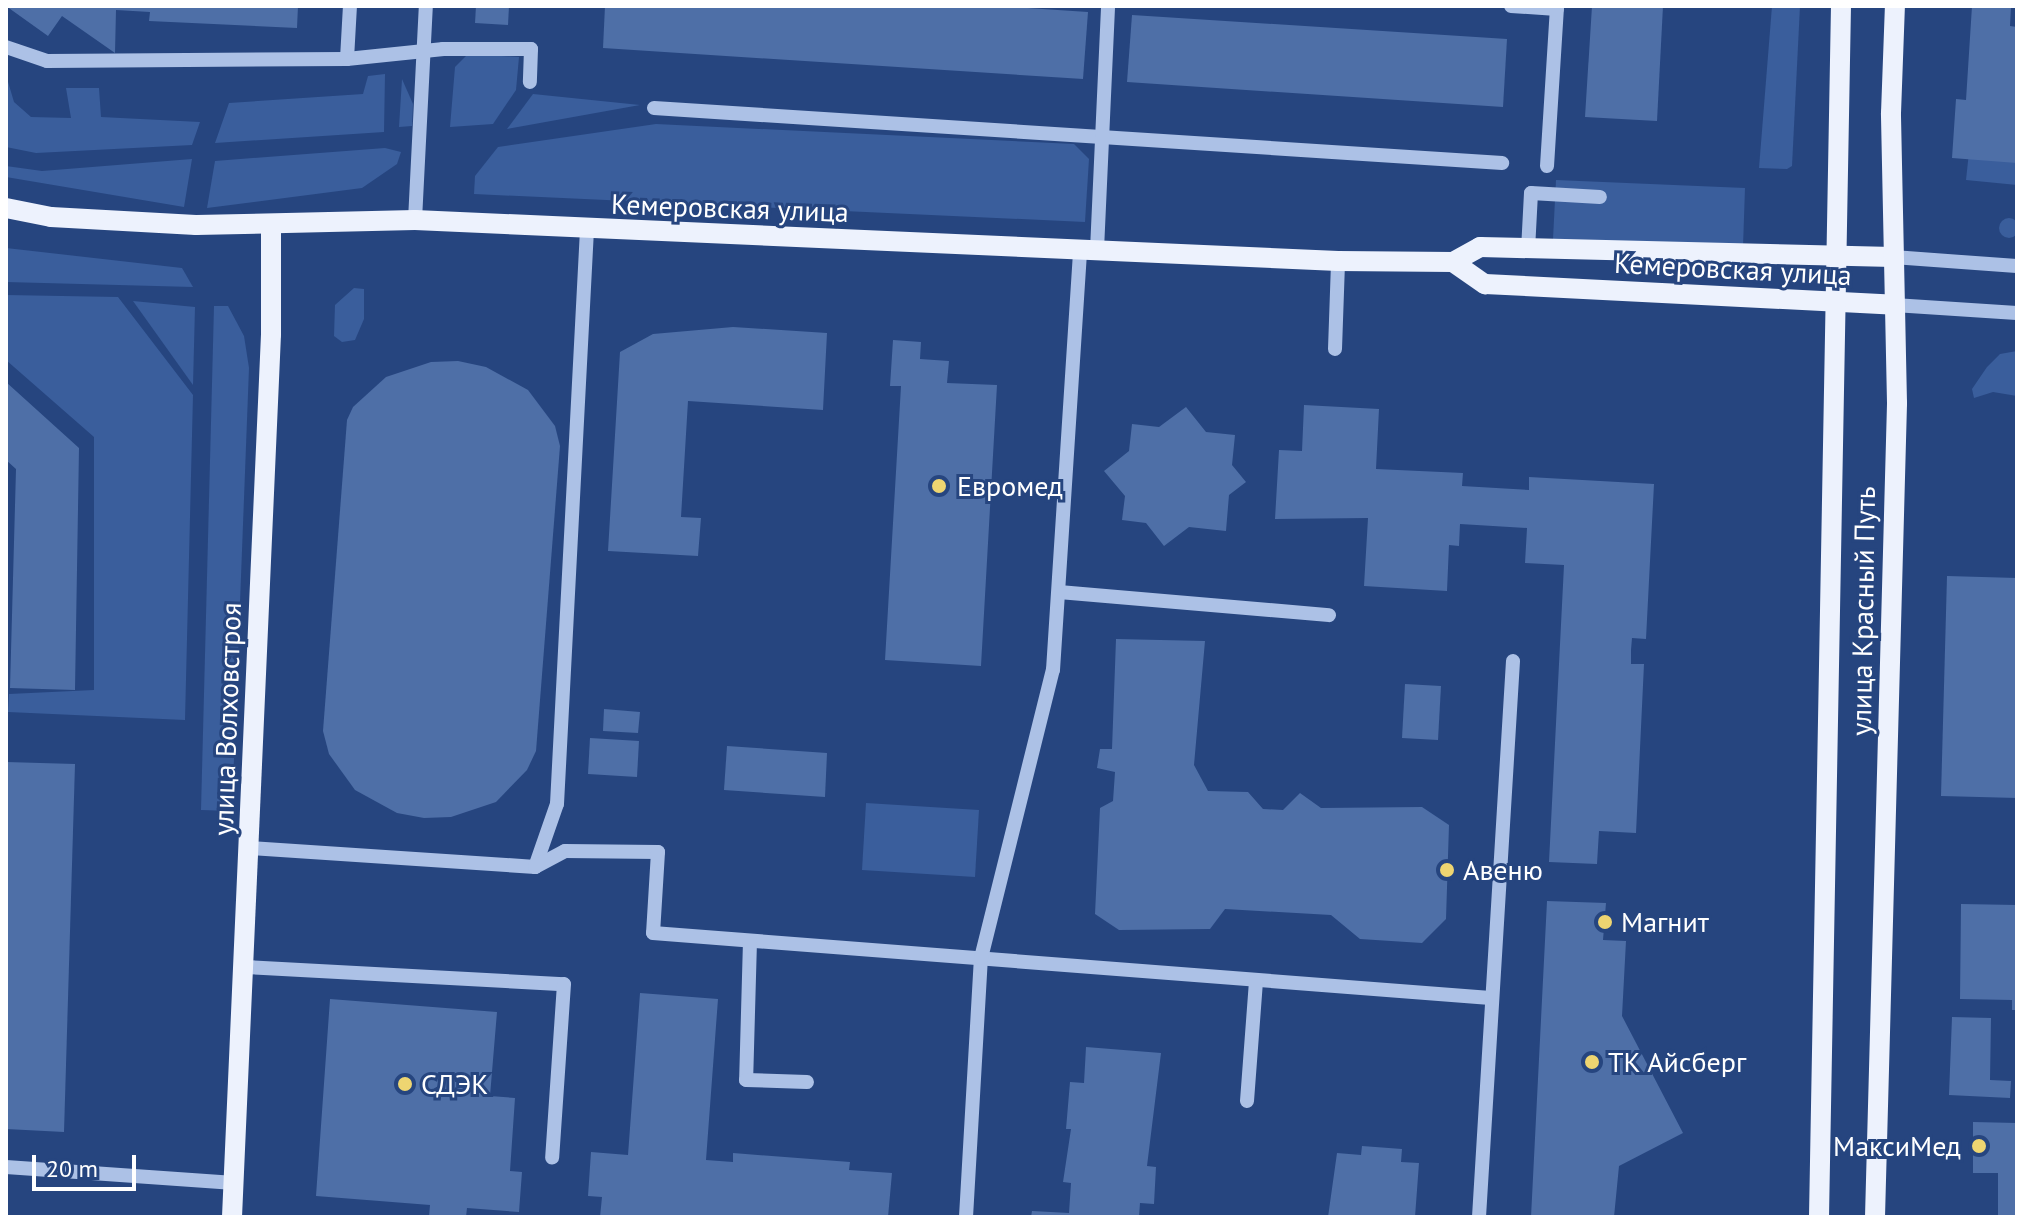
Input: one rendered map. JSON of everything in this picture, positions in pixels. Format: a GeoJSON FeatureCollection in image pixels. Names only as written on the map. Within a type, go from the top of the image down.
{"type":"FeatureCollection","features":[{"type":"Feature","properties":{"kind":"main road","name":"улица Красный Путь"},"geometry":{"type":"LineString","coordinates":[[1819,1217],[1838,400],[1835,303],[1841,6]]}},
{"type":"Feature","properties":{"kind":"main road","name":"улица Красный Путь"},"geometry":{"type":"LineString","coordinates":[[1875,1217],[1897,403],[1893,257],[1895,6]]}},
{"type":"Feature","properties":{"kind":"main road","name":"Кемеровская улица"},"geometry":{"type":"LineString","coordinates":[[6,208],[51,217],[271,224],[415,220],[1338,261],[1453,262],[1480,247],[1893,257]]}},
{"type":"Feature","properties":{"kind":"main road","name":"улица Волховстроя"},"geometry":{"type":"LineString","coordinates":[[232,1217],[271,334],[271,224]]}},
{"type":"Feature","properties":{"kind":"main road","name":"Кемеровская улица"},"geometry":{"type":"LineString","coordinates":[[1453,262],[1485,284],[1894,305]]}},
{"type":"Feature","properties":{"kind":"street"},"geometry":{"type":"LineString","coordinates":[[347,59],[350,6]]}},
{"type":"Feature","properties":{"kind":"street"},"geometry":{"type":"LineString","coordinates":[[415,220],[426,6]]}},
{"type":"Feature","properties":{"kind":"street"},"geometry":{"type":"LineString","coordinates":[[966,1217],[981,958],[1053,670],[1100,137],[1108,6]]}},
{"type":"Feature","properties":{"kind":"street"},"geometry":{"type":"LineString","coordinates":[[1511,6],[1557,8],[1547,166]]}},
{"type":"Feature","properties":{"kind":"street"},"geometry":{"type":"LineString","coordinates":[[6,47],[47,61],[347,59],[423,52],[531,49],[530,82]]}},
{"type":"Feature","properties":{"kind":"street"},"geometry":{"type":"LineString","coordinates":[[654,108],[1502,163]]}},
{"type":"Feature","properties":{"kind":"street"},"geometry":{"type":"LineString","coordinates":[[1528,250],[1531,193],[1600,197]]}},
{"type":"Feature","properties":{"kind":"street"},"geometry":{"type":"LineString","coordinates":[[535,867],[557,804],[587,230]]}},
{"type":"Feature","properties":{"kind":"street","name":"Кемеровская улица"},"geometry":{"type":"LineString","coordinates":[[1893,257],[2017,266]]}},
{"type":"Feature","properties":{"kind":"street"},"geometry":{"type":"LineString","coordinates":[[1335,349],[1338,261]]}},
{"type":"Feature","properties":{"kind":"street","name":"Кемеровская улица"},"geometry":{"type":"LineString","coordinates":[[1894,305],[2017,313]]}},
{"type":"Feature","properties":{"kind":"street"},"geometry":{"type":"LineString","coordinates":[[1059,592],[1329,615]]}},
{"type":"Feature","properties":{"kind":"street"},"geometry":{"type":"LineString","coordinates":[[1479,1217],[1513,661]]}},
{"type":"Feature","properties":{"kind":"street"},"geometry":{"type":"LineString","coordinates":[[250,848],[535,867],[565,851],[658,852],[653,933],[1490,998]]}},
{"type":"Feature","properties":{"kind":"street"},"geometry":{"type":"LineString","coordinates":[[750,941],[746,1080],[807,1082]]}},
{"type":"Feature","properties":{"kind":"street"},"geometry":{"type":"LineString","coordinates":[[245,967],[564,984],[552,1158]]}},
{"type":"Feature","properties":{"kind":"street"},"geometry":{"type":"LineString","coordinates":[[1247,1101],[1256,980]]}},
{"type":"Feature","properties":{"kind":"street"},"geometry":{"type":"LineString","coordinates":[[6,1167],[234,1183]]}},
{"type":"Feature","properties":{"kind":"shaded area"},"geometry":{"type":"Polygon","coordinates":[[[1772,6],[1800,6],[1792,166],[1787,169],[1759,168],[1772,6]]]}},
{"type":"Feature","properties":{"kind":"shaded area"},"geometry":{"type":"Polygon","coordinates":[[[468,54],[519,57],[516,90],[493,124],[450,127],[455,67],[468,54]]]}},
{"type":"Feature","properties":{"kind":"shaded area"},"geometry":{"type":"Polygon","coordinates":[[[385,74],[384,132],[215,143],[229,103],[363,94],[368,76],[385,74]]]}},
{"type":"Feature","properties":{"kind":"shaded area"},"geometry":{"type":"Polygon","coordinates":[[[6,75],[14,102],[31,117],[71,118],[66,88],[99,88],[101,117],[200,122],[192,145],[36,153],[6,147],[6,75]]]}},
{"type":"Feature","properties":{"kind":"shaded area"},"geometry":{"type":"Polygon","coordinates":[[[402,79],[413,104],[412,126],[399,127],[402,79]]]}},
{"type":"Feature","properties":{"kind":"shaded area"},"geometry":{"type":"Polygon","coordinates":[[[533,94],[640,105],[507,129],[533,94]]]}},
{"type":"Feature","properties":{"kind":"shaded area"},"geometry":{"type":"Polygon","coordinates":[[[656,124],[1074,144],[1089,159],[1085,222],[474,194],[475,176],[498,147],[656,124]]]}},
{"type":"Feature","properties":{"kind":"shaded area"},"geometry":{"type":"Polygon","coordinates":[[[385,148],[401,152],[397,164],[362,188],[207,208],[215,161],[385,148]]]}},
{"type":"Feature","properties":{"kind":"shaded area"},"geometry":{"type":"Polygon","coordinates":[[[1969,152],[2017,156],[2017,185],[1966,180],[1969,152]]]}},
{"type":"Feature","properties":{"kind":"shaded area"},"geometry":{"type":"Polygon","coordinates":[[[192,159],[184,207],[6,177],[6,166],[42,171],[192,159]]]}},
{"type":"Feature","properties":{"kind":"shaded area"},"geometry":{"type":"Polygon","coordinates":[[[1556,180],[1745,188],[1743,247],[1553,239],[1556,180]]]}},
{"type":"Feature","properties":{"kind":"shaded area"},"geometry":{"type":"Polygon","coordinates":[[[2005,218],[2013,218],[2019,228],[2013,238],[2005,238],[1999,232],[1999,224],[2005,218]]]}},
{"type":"Feature","properties":{"kind":"shaded area"},"geometry":{"type":"Polygon","coordinates":[[[6,248],[182,268],[193,287],[6,282],[6,248]]]}},
{"type":"Feature","properties":{"kind":"shaded area"},"geometry":{"type":"Polygon","coordinates":[[[354,288],[364,289],[364,319],[355,340],[342,342],[334,336],[335,305],[354,288]]]}},
{"type":"Feature","properties":{"kind":"shaded area"},"geometry":{"type":"Polygon","coordinates":[[[6,295],[118,297],[193,395],[185,720],[8,712],[9,694],[94,690],[94,437],[6,360],[6,295]]]}},
{"type":"Feature","properties":{"kind":"shaded area"},"geometry":{"type":"Polygon","coordinates":[[[133,301],[195,307],[193,385],[133,301]]]}},
{"type":"Feature","properties":{"kind":"shaded area"},"geometry":{"type":"Polygon","coordinates":[[[214,306],[228,306],[244,336],[249,368],[232,811],[201,810],[214,306]]]}},
{"type":"Feature","properties":{"kind":"shaded area"},"geometry":{"type":"Polygon","coordinates":[[[2017,351],[2017,396],[1993,392],[1974,398],[1972,389],[1987,367],[2000,354],[2017,351]]]}},
{"type":"Feature","properties":{"kind":"shaded area"},"geometry":{"type":"Polygon","coordinates":[[[866,803],[979,810],[975,877],[862,870],[866,803]]]}},
{"type":"Feature","properties":{"kind":"building"},"geometry":{"type":"Polygon","coordinates":[[[6,6],[298,6],[297,28],[149,21],[150,12],[116,10],[115,53],[62,16],[48,36],[6,6]]]}},
{"type":"Feature","properties":{"kind":"building"},"geometry":{"type":"Polygon","coordinates":[[[476,6],[509,6],[508,25],[475,23],[476,6]]]}},
{"type":"Feature","properties":{"kind":"building"},"geometry":{"type":"Polygon","coordinates":[[[605,6],[999,6],[1088,12],[1083,79],[603,48],[605,6]]]}},
{"type":"Feature","properties":{"kind":"building"},"geometry":{"type":"Polygon","coordinates":[[[1592,6],[1663,6],[1657,121],[1585,117],[1592,6]]]}},
{"type":"Feature","properties":{"kind":"building"},"geometry":{"type":"Polygon","coordinates":[[[1972,6],[2011,6],[2010,26],[2017,27],[2017,163],[1952,158],[1956,99],[1966,100],[1972,6]]]}},
{"type":"Feature","properties":{"kind":"building"},"geometry":{"type":"Polygon","coordinates":[[[1132,15],[1507,39],[1503,107],[1127,82],[1132,15]]]}},
{"type":"Feature","properties":{"kind":"building"},"geometry":{"type":"Polygon","coordinates":[[[733,327],[827,333],[823,410],[688,401],[681,517],[701,518],[698,556],[608,551],[620,352],[653,334],[733,327]]]}},
{"type":"Feature","properties":{"kind":"building"},"geometry":{"type":"Polygon","coordinates":[[[893,340],[921,342],[920,359],[949,361],[947,383],[997,385],[981,666],[885,660],[901,386],[890,386],[893,340]]]}},
{"type":"Feature","properties":{"kind":"building"},"geometry":{"type":"Polygon","coordinates":[[[458,361],[486,367],[528,390],[555,426],[560,446],[536,751],[527,770],[496,802],[451,817],[424,818],[397,813],[355,790],[329,754],[323,731],[347,420],[353,407],[386,377],[431,362],[458,361]]]}},
{"type":"Feature","properties":{"kind":"building"},"geometry":{"type":"Polygon","coordinates":[[[6,382],[79,448],[75,690],[10,688],[16,469],[6,460],[6,382]]]}},
{"type":"Feature","properties":{"kind":"building"},"geometry":{"type":"Polygon","coordinates":[[[1304,405],[1379,409],[1376,469],[1463,473],[1462,486],[1529,490],[1529,477],[1654,484],[1646,639],[1632,638],[1631,650],[1631,664],[1644,664],[1636,833],[1599,831],[1597,864],[1549,862],[1564,565],[1525,563],[1527,528],[1460,524],[1459,546],[1449,545],[1447,591],[1364,586],[1368,518],[1275,519],[1279,450],[1302,451],[1304,405]]]}},
{"type":"Feature","properties":{"kind":"building"},"geometry":{"type":"Polygon","coordinates":[[[1186,407],[1206,432],[1235,435],[1232,465],[1246,482],[1229,495],[1226,531],[1189,527],[1164,546],[1146,523],[1122,520],[1125,496],[1104,471],[1129,451],[1132,424],[1159,427],[1186,407]]]}},
{"type":"Feature","properties":{"kind":"building"},"geometry":{"type":"Polygon","coordinates":[[[1947,576],[2017,578],[2017,798],[1941,796],[1947,576]]]}},
{"type":"Feature","properties":{"kind":"building"},"geometry":{"type":"Polygon","coordinates":[[[1116,639],[1205,641],[1194,765],[1208,791],[1248,792],[1263,809],[1283,810],[1300,793],[1321,808],[1422,807],[1449,825],[1446,919],[1422,943],[1360,939],[1331,915],[1225,909],[1210,929],[1119,930],[1095,914],[1100,808],[1113,801],[1115,772],[1097,768],[1100,749],[1112,749],[1116,639]]]}},
{"type":"Feature","properties":{"kind":"building"},"geometry":{"type":"Polygon","coordinates":[[[1405,684],[1441,686],[1438,740],[1402,738],[1405,684]]]}},
{"type":"Feature","properties":{"kind":"building"},"geometry":{"type":"Polygon","coordinates":[[[604,709],[640,712],[638,733],[603,731],[604,709]]]}},
{"type":"Feature","properties":{"kind":"building"},"geometry":{"type":"Polygon","coordinates":[[[590,738],[639,741],[637,777],[588,774],[590,738]]]}},
{"type":"Feature","properties":{"kind":"building"},"geometry":{"type":"Polygon","coordinates":[[[727,746],[827,753],[825,797],[724,790],[727,746]]]}},
{"type":"Feature","properties":{"kind":"building"},"geometry":{"type":"Polygon","coordinates":[[[6,762],[75,764],[64,1132],[6,1129],[6,762]]]}},
{"type":"Feature","properties":{"kind":"building","name":"ТК Айсберг"},"geometry":{"type":"Polygon","coordinates":[[[1547,901],[1606,903],[1603,940],[1626,941],[1622,1016],[1683,1133],[1619,1166],[1614,1217],[1531,1217],[1547,901]]]}},
{"type":"Feature","properties":{"kind":"building"},"geometry":{"type":"Polygon","coordinates":[[[1961,904],[2017,905],[2017,1010],[2012,1010],[2012,1000],[1960,999],[1961,904]]]}},
{"type":"Feature","properties":{"kind":"building"},"geometry":{"type":"Polygon","coordinates":[[[640,993],[718,999],[706,1160],[733,1162],[733,1153],[850,1162],[849,1170],[892,1173],[888,1217],[600,1217],[602,1197],[588,1196],[591,1152],[628,1155],[640,993]]]}},
{"type":"Feature","properties":{"kind":"building"},"geometry":{"type":"Polygon","coordinates":[[[330,999],[497,1012],[490,1096],[515,1098],[510,1171],[522,1172],[519,1212],[467,1208],[466,1217],[429,1217],[430,1205],[316,1196],[330,999]]]}},
{"type":"Feature","properties":{"kind":"building"},"geometry":{"type":"Polygon","coordinates":[[[1952,1017],[1991,1018],[1990,1080],[2011,1081],[2010,1098],[1949,1095],[1952,1017]]]}},
{"type":"Feature","properties":{"kind":"building"},"geometry":{"type":"Polygon","coordinates":[[[1086,1047],[1161,1053],[1147,1166],[1156,1167],[1154,1204],[1140,1203],[1139,1217],[1031,1217],[1032,1211],[1069,1213],[1071,1183],[1063,1182],[1071,1129],[1066,1129],[1070,1082],[1084,1083],[1086,1047]]]}},
{"type":"Feature","properties":{"kind":"building"},"geometry":{"type":"Polygon","coordinates":[[[1973,1122],[2017,1123],[2017,1217],[1998,1217],[1998,1173],[1973,1173],[1973,1122]]]}},
{"type":"Feature","properties":{"kind":"building"},"geometry":{"type":"Polygon","coordinates":[[[1362,1146],[1402,1149],[1401,1162],[1419,1163],[1415,1217],[1328,1217],[1337,1153],[1361,1155],[1362,1146]]]}},
{"type":"Feature","properties":{"kind":"place","name":"Евромед"},"geometry":{"type":"Point","coordinates":[939,486]}},
{"type":"Feature","properties":{"kind":"place","name":"Авеню"},"geometry":{"type":"Point","coordinates":[1447,870]}},
{"type":"Feature","properties":{"kind":"place","name":"Магнит"},"geometry":{"type":"Point","coordinates":[1605,922]}},
{"type":"Feature","properties":{"kind":"place","name":"ТК Айсберг"},"geometry":{"type":"Point","coordinates":[1592,1062]}},
{"type":"Feature","properties":{"kind":"place","name":"СДЭК"},"geometry":{"type":"Point","coordinates":[405,1084]}},
{"type":"Feature","properties":{"kind":"place","name":"МаксиМед"},"geometry":{"type":"Point","coordinates":[1979,1146]}}]}
